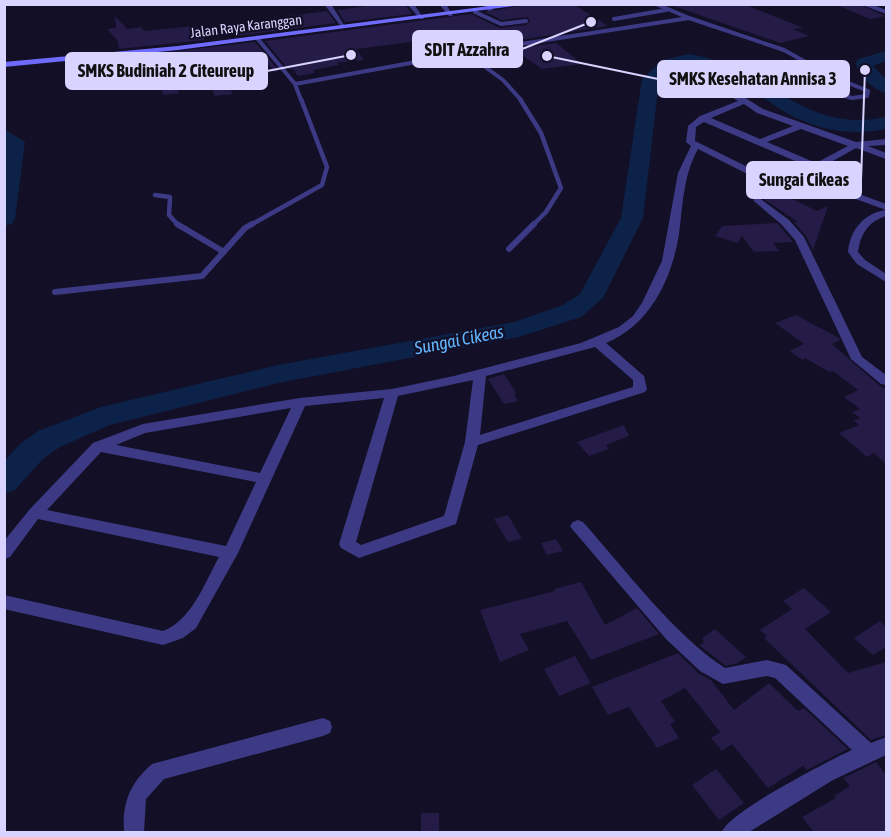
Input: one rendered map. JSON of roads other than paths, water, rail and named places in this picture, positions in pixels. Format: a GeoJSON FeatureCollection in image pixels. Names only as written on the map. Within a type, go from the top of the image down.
{"type":"FeatureCollection","features":[{"type":"Feature","properties":{"kind":"street"},"geometry":{"type":"LineString","coordinates":[[327,4],[347,26]]}},
{"type":"Feature","properties":{"kind":"street"},"geometry":{"type":"LineString","coordinates":[[333,4],[347,26]]}},
{"type":"Feature","properties":{"kind":"street"},"geometry":{"type":"LineString","coordinates":[[410,4],[422,18]]}},
{"type":"Feature","properties":{"kind":"street"},"geometry":{"type":"LineString","coordinates":[[442,4],[451,15]]}},
{"type":"Feature","properties":{"kind":"street","name":"Jalan Raya Karanggan"},"geometry":{"type":"LineString","coordinates":[[4,65],[257,38],[526,4]]}},
{"type":"Feature","properties":{"kind":"street"},"geometry":{"type":"LineString","coordinates":[[863,4],[886,12]]}},
{"type":"Feature","properties":{"kind":"street"},"geometry":{"type":"LineString","coordinates":[[85,82],[88,57]]}},
{"type":"Feature","properties":{"kind":"street"},"geometry":{"type":"LineString","coordinates":[[709,78],[760,111],[798,127],[886,156]]}},
{"type":"Feature","properties":{"kind":"street"},"geometry":{"type":"LineString","coordinates":[[745,101],[703,118],[692,126],[689,139],[695,147],[772,183],[785,184],[856,145],[886,142]]}},
{"type":"Feature","properties":{"kind":"street"},"geometry":{"type":"LineString","coordinates":[[703,118],[815,166]]}},
{"type":"Feature","properties":{"kind":"street"},"geometry":{"type":"LineString","coordinates":[[760,142],[798,127]]}},
{"type":"Feature","properties":{"kind":"street"},"geometry":{"type":"LineString","coordinates":[[4,553],[35,513],[98,446],[143,429],[300,402],[392,393],[480,376],[597,342],[631,324],[643,308],[668,259],[678,195],[688,158],[695,147]]}},
{"type":"Feature","properties":{"kind":"street"},"geometry":{"type":"LineString","coordinates":[[800,175],[886,210]]}},
{"type":"Feature","properties":{"kind":"street"},"geometry":{"type":"LineString","coordinates":[[758,200],[785,222],[800,239],[857,359],[886,381]]}},
{"type":"Feature","properties":{"kind":"street"},"geometry":{"type":"LineString","coordinates":[[886,210],[876,215],[862,228],[853,244],[853,252],[861,262],[886,279]]}},
{"type":"Feature","properties":{"kind":"street"},"geometry":{"type":"LineString","coordinates":[[472,442],[640,389],[639,379],[597,342]]}},
{"type":"Feature","properties":{"kind":"street"},"geometry":{"type":"LineString","coordinates":[[392,393],[347,544],[358,552],[451,520],[472,442],[480,376]]}},
{"type":"Feature","properties":{"kind":"street"},"geometry":{"type":"LineString","coordinates":[[4,602],[163,638],[177,633],[190,623],[230,553],[300,402]]}},
{"type":"Feature","properties":{"kind":"street"},"geometry":{"type":"LineString","coordinates":[[98,446],[266,479]]}},
{"type":"Feature","properties":{"kind":"street"},"geometry":{"type":"LineString","coordinates":[[35,513],[230,553]]}},
{"type":"Feature","properties":{"kind":"street"},"geometry":{"type":"LineString","coordinates":[[578,526],[672,634],[706,665],[723,676],[767,668],[780,671],[867,752]]}},
{"type":"Feature","properties":{"kind":"street"},"geometry":{"type":"LineString","coordinates":[[134,832],[133,807],[137,794],[145,782],[159,771],[323,727]]}},
{"type":"Feature","properties":{"kind":"street"},"geometry":{"type":"LineString","coordinates":[[732,832],[773,804],[867,752],[886,746]]}},
{"type":"Feature","properties":{"kind":"lane"},"geometry":{"type":"LineString","coordinates":[[656,4],[666,10],[795,54],[829,75],[868,91],[867,96],[852,98],[814,86]]}},
{"type":"Feature","properties":{"kind":"lane"},"geometry":{"type":"LineString","coordinates":[[614,19],[666,10]]}},
{"type":"Feature","properties":{"kind":"lane"},"geometry":{"type":"LineString","coordinates":[[475,12],[501,24],[526,21]]}},
{"type":"Feature","properties":{"kind":"lane"},"geometry":{"type":"LineString","coordinates":[[295,84],[466,53],[689,18]]}},
{"type":"Feature","properties":{"kind":"lane"},"geometry":{"type":"LineString","coordinates":[[55,292],[197,278],[208,272],[245,228],[313,192],[326,178],[327,167],[295,84],[257,38]]}},
{"type":"Feature","properties":{"kind":"lane"},"geometry":{"type":"LineString","coordinates":[[466,53],[507,83],[524,105],[553,156],[561,188],[546,212],[509,249]]}},
{"type":"Feature","properties":{"kind":"lane"},"geometry":{"type":"LineString","coordinates":[[155,195],[170,196],[168,211],[171,218],[199,239],[224,252]]}},
{"type":"Feature","properties":{"kind":"waterway","name":"Sungai Cikeas"},"geometry":{"type":"LineString","coordinates":[[886,56],[864,63],[865,70],[886,88]]}},
{"type":"Feature","properties":{"kind":"waterway","name":"Sungai Cikeas"},"geometry":{"type":"LineString","coordinates":[[4,482],[32,451],[49,439],[101,417],[278,374],[519,329],[572,311],[590,298],[632,218],[651,79],[668,64],[688,59],[708,61],[728,70],[806,116],[826,123],[855,127],[886,123]]}},
{"type":"Feature","properties":{"kind":"waterway","name":"Sungai Cikeas"},"geometry":{"type":"LineString","coordinates":[[4,135],[15,142],[4,219]]}},
{"type":"Feature","properties":{"kind":"place","name":"SDIT Azzahra"},"geometry":{"type":"Point","coordinates":[591,22]}},
{"type":"Feature","properties":{"kind":"place","name":"SMKS Budiniah 2 Citeureup"},"geometry":{"type":"Point","coordinates":[351,55]}},
{"type":"Feature","properties":{"kind":"place","name":"SMKS Kesehatan Annisa 3"},"geometry":{"type":"Point","coordinates":[547,56]}},
{"type":"Feature","properties":{"kind":"place","name":"Sungai Cikeas"},"geometry":{"type":"Point","coordinates":[865,70]}}]}
